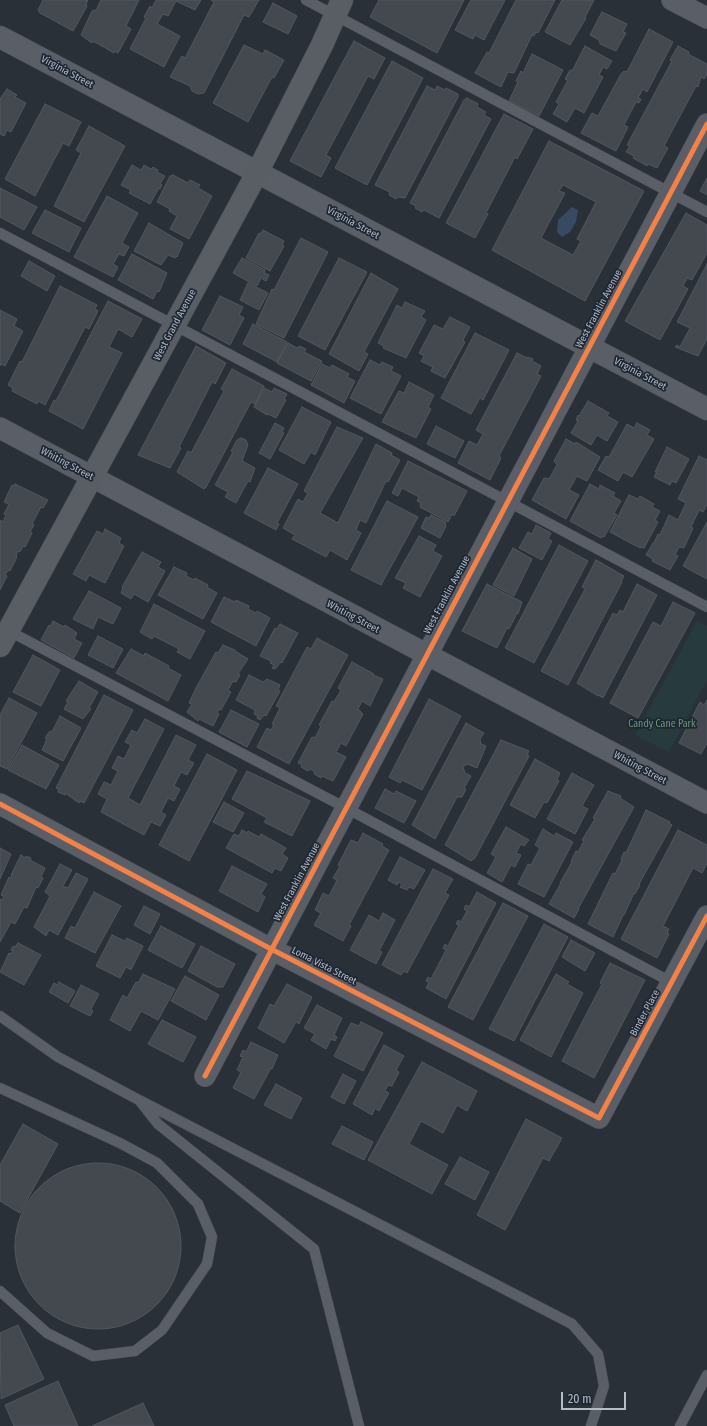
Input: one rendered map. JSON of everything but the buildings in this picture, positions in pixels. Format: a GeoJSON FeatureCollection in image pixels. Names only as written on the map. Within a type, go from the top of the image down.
{"type":"FeatureCollection","features":[{"type":"Feature","properties":{"kind":"main road","name":"West Grand Avenue"},"geometry":{"type":"LineString","coordinates":[[3,634],[92,477],[175,325],[256,173],[339,8]]}},
{"type":"Feature","properties":{"kind":"street"},"geometry":{"type":"LineString","coordinates":[[672,0],[707,18]]}},
{"type":"Feature","properties":{"kind":"street","name":"Virginia Street"},"geometry":{"type":"LineString","coordinates":[[0,37],[707,409]]}},
{"type":"Feature","properties":{"kind":"street","name":"West Franklin Avenue"},"geometry":{"type":"LineString","coordinates":[[205,1076],[425,655],[508,502],[707,124]]}},
{"type":"Feature","properties":{"kind":"street","name":"Whiting Street"},"geometry":{"type":"LineString","coordinates":[[0,428],[425,655],[707,803]]}},
{"type":"Feature","properties":{"kind":"street","name":"Loma Vista Street"},"geometry":{"type":"LineString","coordinates":[[0,804],[271,949],[599,1118]]}},
{"type":"Feature","properties":{"kind":"street","name":"Binder Place"},"geometry":{"type":"LineString","coordinates":[[599,1118],[707,916]]}},
{"type":"Feature","properties":{"kind":"lane"},"geometry":{"type":"LineString","coordinates":[[306,0],[339,8],[670,193],[707,212]]}},
{"type":"Feature","properties":{"kind":"lane"},"geometry":{"type":"LineString","coordinates":[[0,233],[707,607]]}},
{"type":"Feature","properties":{"kind":"lane"},"geometry":{"type":"LineString","coordinates":[[3,634],[346,808],[671,982]]}},
{"type":"Feature","properties":{"kind":"lane"},"geometry":{"type":"LineString","coordinates":[[0,1016],[58,1058],[572,1324],[598,1354],[604,1386],[591,1426]]}},
{"type":"Feature","properties":{"kind":"lane"},"geometry":{"type":"LineString","coordinates":[[0,1088],[120,1143],[157,1163],[198,1204],[212,1237],[207,1264],[162,1330],[135,1351],[93,1356],[47,1332],[0,1291]]}},
{"type":"Feature","properties":{"kind":"lane"},"geometry":{"type":"LineString","coordinates":[[139,1100],[158,1124],[314,1248],[359,1426]]}},
{"type":"Feature","properties":{"kind":"lane"},"geometry":{"type":"LineString","coordinates":[[680,1426],[707,1375]]}},
{"type":"Feature","properties":{"kind":"green space","name":"Candy Cane Park"},"geometry":{"type":"Polygon","coordinates":[[[697,621],[707,626],[707,680],[669,752],[635,735],[697,621]]]}},
{"type":"Feature","properties":{"kind":"water"},"geometry":{"type":"Polygon","coordinates":[[[572,207],[578,210],[576,222],[570,232],[562,237],[557,232],[558,220],[572,207]]]}},
{"type":"Feature","properties":{"kind":"cycle path"},"geometry":{"type":"LineString","coordinates":[[205,1076],[707,124]]}},
{"type":"Feature","properties":{"kind":"cycle path"},"geometry":{"type":"LineString","coordinates":[[0,804],[271,949],[599,1118],[707,916]]}}]}
